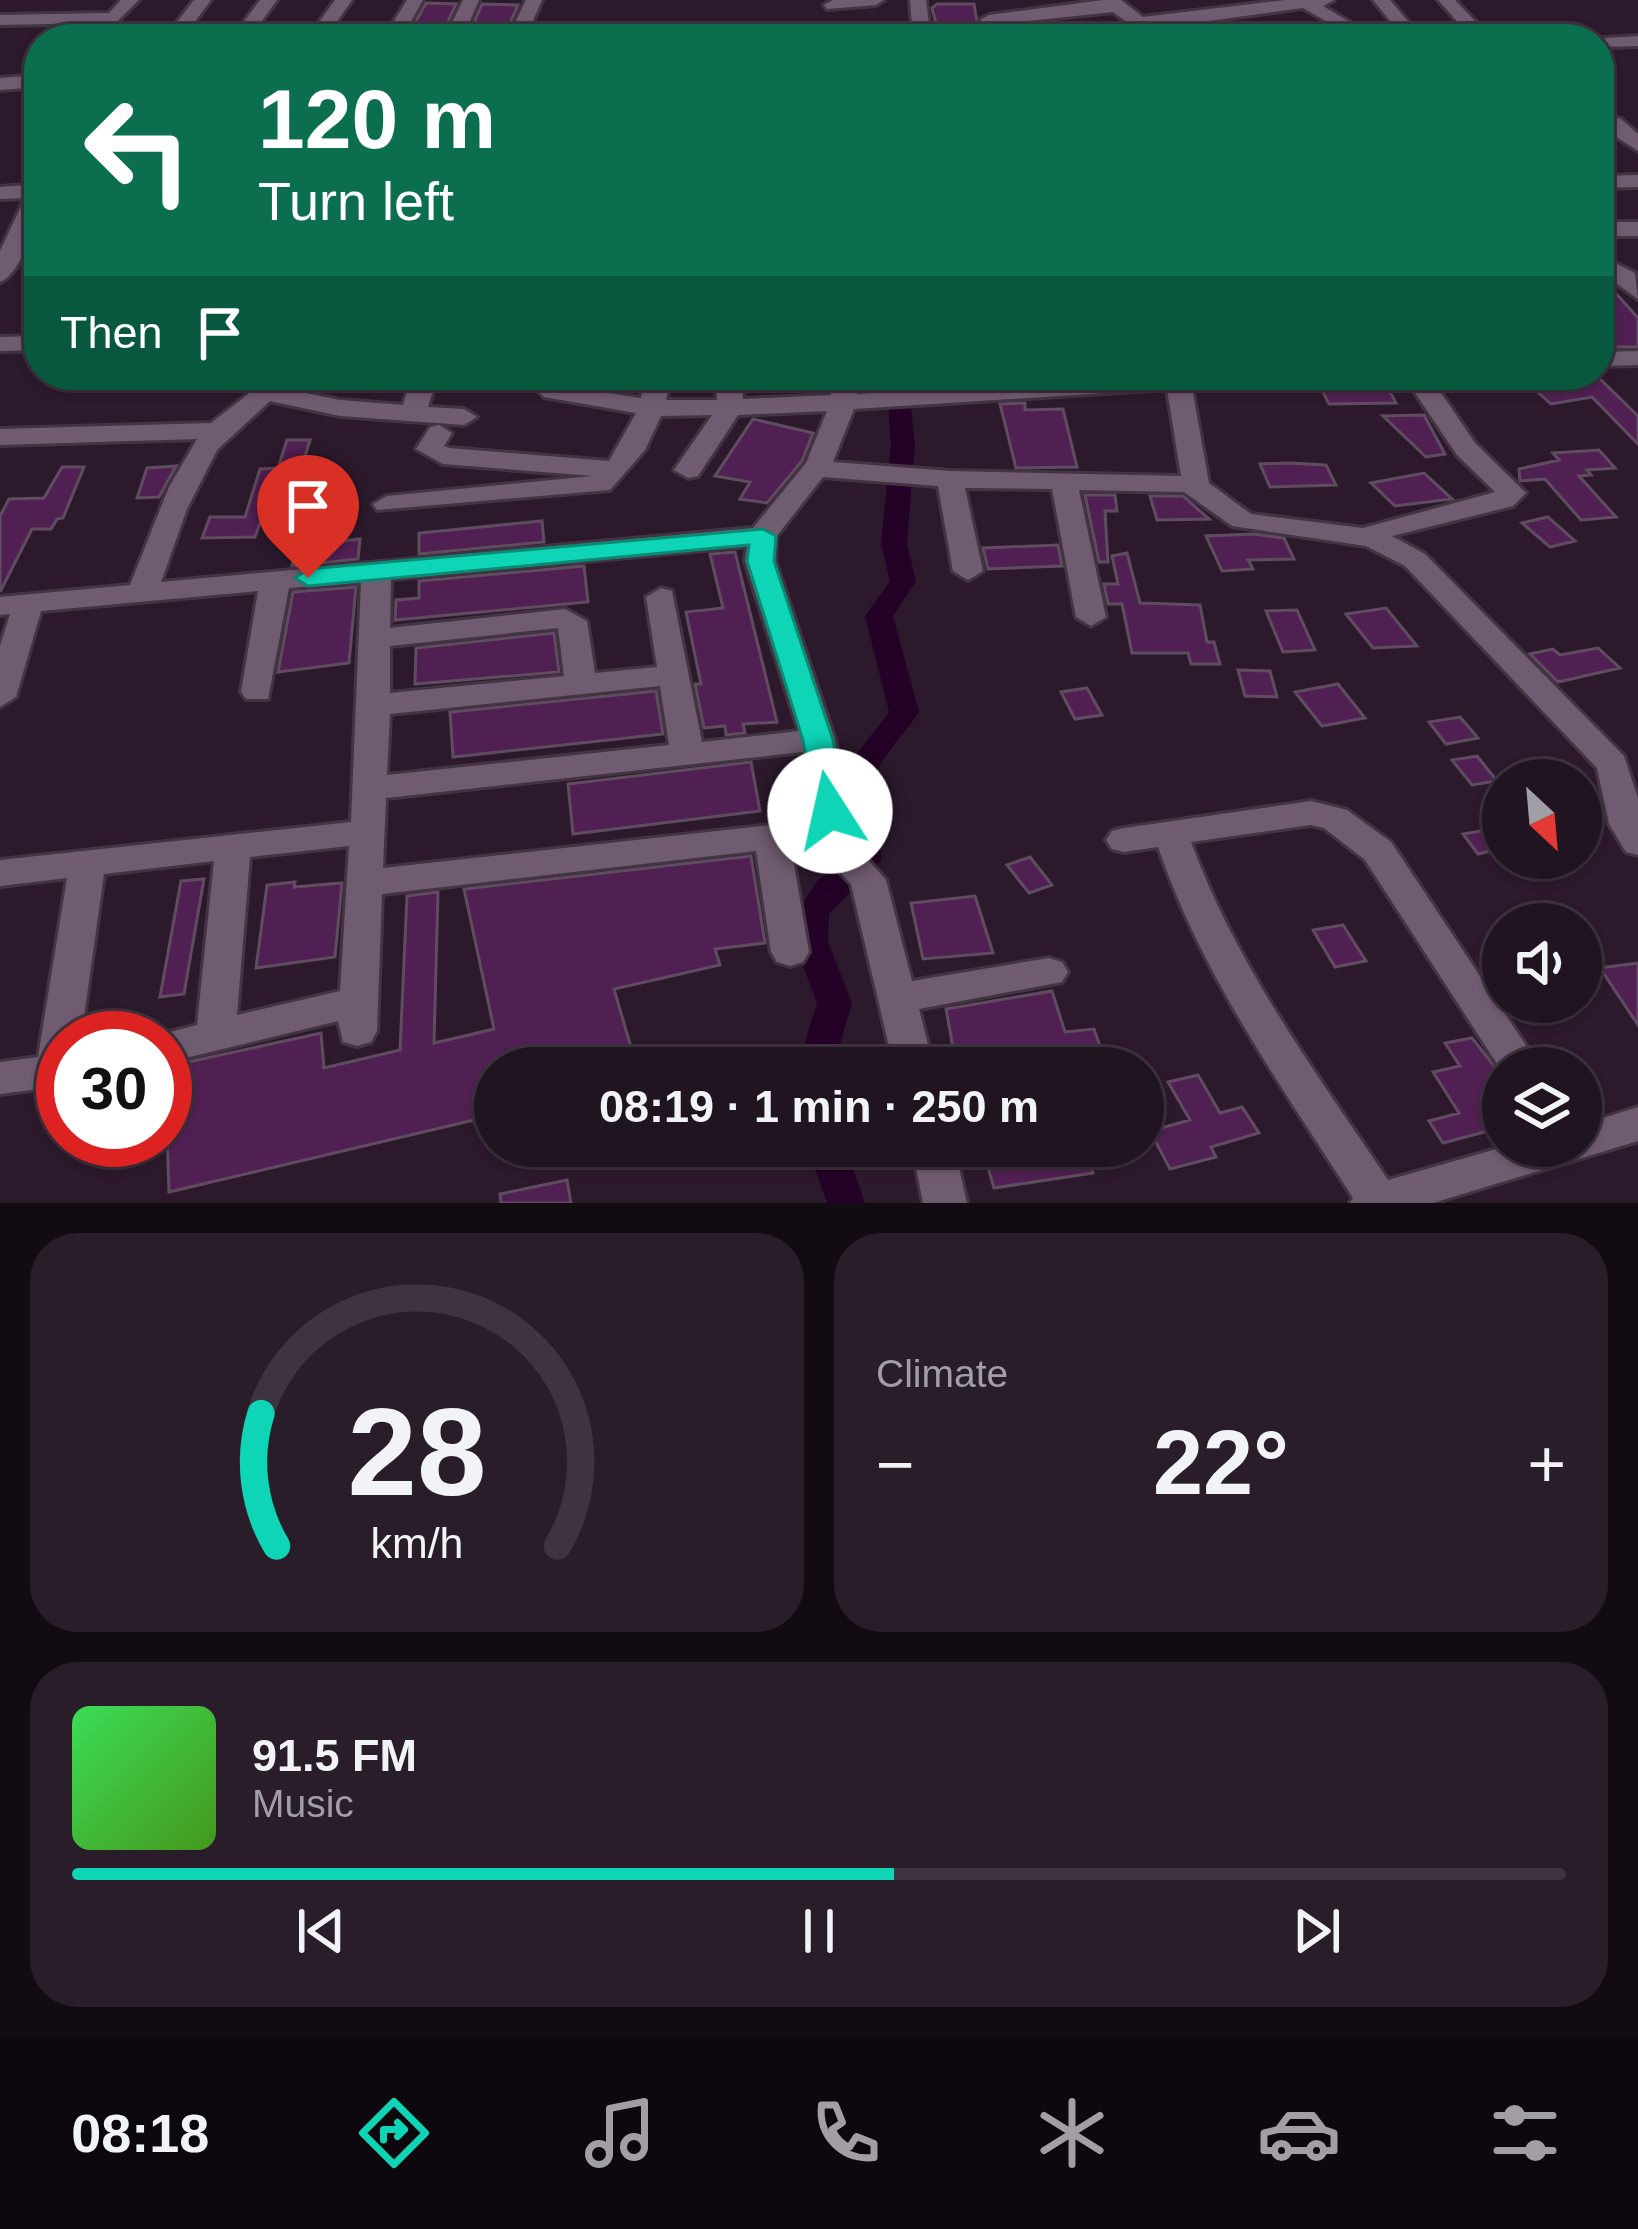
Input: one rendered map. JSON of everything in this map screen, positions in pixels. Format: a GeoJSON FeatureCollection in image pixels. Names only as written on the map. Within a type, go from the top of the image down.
{"type":"FeatureCollection","features":[{"type":"Feature","properties":{"kind":"street"},"geometry":{"type":"LineString","coordinates":[[106,24],[131,0]]}},
{"type":"Feature","properties":{"kind":"street"},"geometry":{"type":"LineString","coordinates":[[185,24],[203,0]]}},
{"type":"Feature","properties":{"kind":"street"},"geometry":{"type":"LineString","coordinates":[[833,5],[854,11],[876,0]]}},
{"type":"Feature","properties":{"kind":"street"},"geometry":{"type":"LineString","coordinates":[[1381,0],[1401,24]]}},
{"type":"Feature","properties":{"kind":"street"},"geometry":{"type":"LineString","coordinates":[[1446,0],[1469,24]]}},
{"type":"Feature","properties":{"kind":"street"},"geometry":{"type":"LineString","coordinates":[[1018,24],[1114,3],[1151,24]]}},
{"type":"Feature","properties":{"kind":"street"},"geometry":{"type":"LineString","coordinates":[[1147,22],[1181,8],[1316,3],[1344,24]]}},
{"type":"Feature","properties":{"kind":"street"},"geometry":{"type":"LineString","coordinates":[[0,20],[111,18]]}},
{"type":"Feature","properties":{"kind":"street"},"geometry":{"type":"LineString","coordinates":[[1614,123],[1638,145]]}},
{"type":"Feature","properties":{"kind":"street"},"geometry":{"type":"LineString","coordinates":[[4,262],[24,221]]}},
{"type":"Feature","properties":{"kind":"street"},"geometry":{"type":"LineString","coordinates":[[1619,270],[1638,292]]}},
{"type":"Feature","properties":{"kind":"street"},"geometry":{"type":"LineString","coordinates":[[143,591],[160,540],[217,431],[265,390]]}},
{"type":"Feature","properties":{"kind":"street"},"geometry":{"type":"LineString","coordinates":[[286,390],[320,405],[464,417]]}},
{"type":"Feature","properties":{"kind":"street"},"geometry":{"type":"LineString","coordinates":[[413,413],[420,390]]}},
{"type":"Feature","properties":{"kind":"street"},"geometry":{"type":"LineString","coordinates":[[551,390],[655,408],[730,407],[845,390],[882,402],[1038,390]]}},
{"type":"Feature","properties":{"kind":"street"},"geometry":{"type":"LineString","coordinates":[[387,504],[589,487],[614,470],[655,408],[657,390]]}},
{"type":"Feature","properties":{"kind":"street"},"geometry":{"type":"LineString","coordinates":[[688,470],[730,407],[729,390]]}},
{"type":"Feature","properties":{"kind":"street"},"geometry":{"type":"LineString","coordinates":[[363,883],[772,837],[818,827],[830,811],[818,740],[760,561],[763,536],[819,469],[845,390]]}},
{"type":"Feature","properties":{"kind":"street"},"geometry":{"type":"LineString","coordinates":[[1180,390],[1196,486]]}},
{"type":"Feature","properties":{"kind":"street"},"geometry":{"type":"LineString","coordinates":[[1368,536],[1512,494],[1466,449],[1426,390]]}},
{"type":"Feature","properties":{"kind":"street"},"geometry":{"type":"LineString","coordinates":[[0,437],[217,431]]}},
{"type":"Feature","properties":{"kind":"street"},"geometry":{"type":"LineString","coordinates":[[439,433],[429,449],[434,453],[614,470]]}},
{"type":"Feature","properties":{"kind":"street"},"geometry":{"type":"LineString","coordinates":[[459,500],[475,458]]}},
{"type":"Feature","properties":{"kind":"street"},"geometry":{"type":"LineString","coordinates":[[819,469],[1196,486],[1240,519],[1368,536],[1399,548],[1569,714],[1612,764],[1629,807],[1621,818],[1638,843]]}},
{"type":"Feature","properties":{"kind":"street"},"geometry":{"type":"LineString","coordinates":[[950,478],[968,571]]}},
{"type":"Feature","properties":{"kind":"street"},"geometry":{"type":"LineString","coordinates":[[1064,482],[1090,617]]}},
{"type":"Feature","properties":{"kind":"street"},"geometry":{"type":"LineString","coordinates":[[2,681],[14,605],[763,536]]}},
{"type":"Feature","properties":{"kind":"street"},"geometry":{"type":"LineString","coordinates":[[192,1042],[357,1016],[374,705],[376,572]]}},
{"type":"Feature","properties":{"kind":"street"},"geometry":{"type":"LineString","coordinates":[[257,692],[275,580]]}},
{"type":"Feature","properties":{"kind":"street"},"geometry":{"type":"LineString","coordinates":[[661,597],[687,754]]}},
{"type":"Feature","properties":{"kind":"street"},"geometry":{"type":"LineString","coordinates":[[373,639],[566,618],[575,632],[580,685]]}},
{"type":"Feature","properties":{"kind":"street"},"geometry":{"type":"LineString","coordinates":[[374,705],[674,675]]}},
{"type":"Feature","properties":{"kind":"street"},"geometry":{"type":"LineString","coordinates":[[367,789],[818,740]]}},
{"type":"Feature","properties":{"kind":"street"},"geometry":{"type":"LineString","coordinates":[[1124,840],[1311,813],[1335,818],[1378,851],[1508,1047]]}},
{"type":"Feature","properties":{"kind":"street"},"geometry":{"type":"LineString","coordinates":[[818,827],[856,867],[908,1047]]}},
{"type":"Feature","properties":{"kind":"street"},"geometry":{"type":"LineString","coordinates":[[0,873],[365,832]]}},
{"type":"Feature","properties":{"kind":"street"},"geometry":{"type":"LineString","coordinates":[[1170,832],[1193,896],[1235,984],[1376,1202],[1495,1167]]}},
{"type":"Feature","properties":{"kind":"street"},"geometry":{"type":"LineString","coordinates":[[772,837],[790,952]]}},
{"type":"Feature","properties":{"kind":"street"},"geometry":{"type":"LineString","coordinates":[[215,1037],[232,848]]}},
{"type":"Feature","properties":{"kind":"street"},"geometry":{"type":"LineString","coordinates":[[67,1011],[87,865]]}},
{"type":"Feature","properties":{"kind":"street"},"geometry":{"type":"LineString","coordinates":[[894,999],[1049,972]]}},
{"type":"Feature","properties":{"kind":"street"},"geometry":{"type":"LineString","coordinates":[[0,1078],[36,1074]]}},
{"type":"Feature","properties":{"kind":"street"},"geometry":{"type":"LineString","coordinates":[[1602,1135],[1638,1124]]}},
{"type":"Feature","properties":{"kind":"street"},"geometry":{"type":"LineString","coordinates":[[937,1167],[945,1203]]}},
{"type":"Feature","properties":{"kind":"building"},"geometry":{"type":"Polygon","coordinates":[[[426,3],[456,4],[447,24],[414,24],[426,3]]]}},
{"type":"Feature","properties":{"kind":"building"},"geometry":{"type":"Polygon","coordinates":[[[482,4],[518,5],[510,24],[473,24],[482,4]]]}},
{"type":"Feature","properties":{"kind":"building"},"geometry":{"type":"Polygon","coordinates":[[[974,4],[977,24],[936,24],[932,8],[974,4]]]}},
{"type":"Feature","properties":{"kind":"building"},"geometry":{"type":"Polygon","coordinates":[[[1614,291],[1638,318],[1638,347],[1614,347],[1614,291]]]}},
{"type":"Feature","properties":{"kind":"building"},"geometry":{"type":"Polygon","coordinates":[[[1322,390],[1389,390],[1396,403],[1329,404],[1322,390]]]}},
{"type":"Feature","properties":{"kind":"building"},"geometry":{"type":"Polygon","coordinates":[[[1535,390],[1611,390],[1638,416],[1638,444],[1592,397],[1551,404],[1535,390]]]}},
{"type":"Feature","properties":{"kind":"building"},"geometry":{"type":"Polygon","coordinates":[[[1025,403],[1025,410],[1063,409],[1077,467],[1016,468],[1000,404],[1025,403]]]}},
{"type":"Feature","properties":{"kind":"building"},"geometry":{"type":"Polygon","coordinates":[[[1424,415],[1445,454],[1426,457],[1383,416],[1424,415]]]}},
{"type":"Feature","properties":{"kind":"building"},"geometry":{"type":"Polygon","coordinates":[[[753,419],[813,433],[802,461],[767,503],[740,499],[750,482],[715,476],[753,419]]]}},
{"type":"Feature","properties":{"kind":"building"},"geometry":{"type":"Polygon","coordinates":[[[287,440],[310,440],[296,486],[273,487],[255,537],[202,538],[210,517],[245,517],[260,469],[278,468],[287,440]]]}},
{"type":"Feature","properties":{"kind":"building"},"geometry":{"type":"Polygon","coordinates":[[[1599,450],[1615,468],[1587,470],[1591,475],[1579,476],[1616,517],[1581,520],[1545,479],[1520,481],[1519,469],[1559,460],[1553,453],[1599,450]]]}},
{"type":"Feature","properties":{"kind":"building"},"geometry":{"type":"Polygon","coordinates":[[[1260,464],[1326,465],[1336,485],[1270,487],[1260,464]]]}},
{"type":"Feature","properties":{"kind":"building"},"geometry":{"type":"Polygon","coordinates":[[[176,466],[159,497],[137,498],[147,468],[176,466]]]}},
{"type":"Feature","properties":{"kind":"building"},"geometry":{"type":"Polygon","coordinates":[[[62,467],[84,467],[63,518],[51,529],[32,529],[0,592],[0,516],[9,499],[44,498],[62,467]]]}},
{"type":"Feature","properties":{"kind":"building"},"geometry":{"type":"Polygon","coordinates":[[[1424,473],[1452,499],[1395,506],[1371,483],[1424,473]]]}},
{"type":"Feature","properties":{"kind":"building"},"geometry":{"type":"Polygon","coordinates":[[[1085,495],[1115,495],[1117,511],[1105,511],[1108,562],[1099,562],[1085,495]]]}},
{"type":"Feature","properties":{"kind":"building"},"geometry":{"type":"Polygon","coordinates":[[[1150,496],[1183,496],[1209,519],[1157,520],[1150,496]]]}},
{"type":"Feature","properties":{"kind":"building"},"geometry":{"type":"Polygon","coordinates":[[[1548,517],[1575,541],[1550,547],[1522,523],[1548,517]]]}},
{"type":"Feature","properties":{"kind":"building"},"geometry":{"type":"Polygon","coordinates":[[[542,521],[544,542],[419,554],[419,533],[542,521]]]}},
{"type":"Feature","properties":{"kind":"building"},"geometry":{"type":"Polygon","coordinates":[[[1206,536],[1284,538],[1294,559],[1248,560],[1253,569],[1222,571],[1206,536]]]}},
{"type":"Feature","properties":{"kind":"building"},"geometry":{"type":"Polygon","coordinates":[[[360,539],[358,559],[292,566],[295,546],[360,539]]]}},
{"type":"Feature","properties":{"kind":"building"},"geometry":{"type":"Polygon","coordinates":[[[1058,545],[1062,566],[988,569],[983,548],[1058,545]]]}},
{"type":"Feature","properties":{"kind":"building"},"geometry":{"type":"Polygon","coordinates":[[[735,552],[777,722],[743,724],[745,733],[726,735],[725,726],[704,728],[695,684],[701,684],[686,612],[723,608],[710,554],[735,552]]]}},
{"type":"Feature","properties":{"kind":"building"},"geometry":{"type":"Polygon","coordinates":[[[1127,553],[1140,603],[1200,605],[1207,642],[1214,642],[1220,664],[1191,664],[1188,653],[1132,653],[1122,604],[1108,604],[1104,584],[1118,584],[1112,556],[1127,553]]]}},
{"type":"Feature","properties":{"kind":"building"},"geometry":{"type":"Polygon","coordinates":[[[584,566],[588,602],[395,620],[396,600],[419,598],[419,581],[584,566]]]}},
{"type":"Feature","properties":{"kind":"building"},"geometry":{"type":"Polygon","coordinates":[[[356,587],[349,663],[278,672],[293,592],[356,587]]]}},
{"type":"Feature","properties":{"kind":"building"},"geometry":{"type":"Polygon","coordinates":[[[1386,608],[1417,646],[1373,648],[1346,614],[1386,608]]]}},
{"type":"Feature","properties":{"kind":"building"},"geometry":{"type":"Polygon","coordinates":[[[1297,610],[1315,650],[1283,652],[1266,611],[1297,610]]]}},
{"type":"Feature","properties":{"kind":"building"},"geometry":{"type":"Polygon","coordinates":[[[554,633],[559,672],[415,684],[416,648],[554,633]]]}},
{"type":"Feature","properties":{"kind":"building"},"geometry":{"type":"Polygon","coordinates":[[[1598,648],[1620,668],[1558,682],[1530,654],[1553,649],[1560,655],[1598,648]]]}},
{"type":"Feature","properties":{"kind":"building"},"geometry":{"type":"Polygon","coordinates":[[[1238,670],[1270,671],[1277,697],[1245,696],[1238,670]]]}},
{"type":"Feature","properties":{"kind":"building"},"geometry":{"type":"Polygon","coordinates":[[[1338,684],[1365,718],[1322,726],[1295,692],[1338,684]]]}},
{"type":"Feature","properties":{"kind":"building"},"geometry":{"type":"Polygon","coordinates":[[[1087,688],[1102,715],[1075,719],[1061,692],[1087,688]]]}},
{"type":"Feature","properties":{"kind":"building"},"geometry":{"type":"Polygon","coordinates":[[[656,691],[663,734],[453,757],[450,712],[656,691]]]}},
{"type":"Feature","properties":{"kind":"building"},"geometry":{"type":"Polygon","coordinates":[[[1460,717],[1478,738],[1446,744],[1429,722],[1460,717]]]}},
{"type":"Feature","properties":{"kind":"building"},"geometry":{"type":"Polygon","coordinates":[[[1477,756],[1482,762],[1482,783],[1472,785],[1452,760],[1477,756]]]}},
{"type":"Feature","properties":{"kind":"building"},"geometry":{"type":"Polygon","coordinates":[[[751,762],[760,811],[573,834],[568,784],[751,762]]]}},
{"type":"Feature","properties":{"kind":"building"},"geometry":{"type":"Polygon","coordinates":[[[1482,831],[1482,853],[1478,854],[1463,834],[1482,831]]]}},
{"type":"Feature","properties":{"kind":"building"},"geometry":{"type":"Polygon","coordinates":[[[751,856],[765,943],[715,949],[720,965],[614,989],[631,1047],[474,1047],[474,1120],[169,1192],[168,1167],[192,1167],[192,1061],[321,1033],[324,1068],[400,1050],[407,896],[438,892],[434,1043],[494,1029],[464,889],[751,856]]]}},
{"type":"Feature","properties":{"kind":"building"},"geometry":{"type":"Polygon","coordinates":[[[1030,857],[1052,885],[1029,893],[1007,865],[1030,857]]]}},
{"type":"Feature","properties":{"kind":"building"},"geometry":{"type":"Polygon","coordinates":[[[204,879],[184,994],[160,997],[181,881],[204,879]]]}},
{"type":"Feature","properties":{"kind":"building"},"geometry":{"type":"Polygon","coordinates":[[[295,882],[294,887],[342,883],[335,957],[256,968],[267,885],[295,882]]]}},
{"type":"Feature","properties":{"kind":"building"},"geometry":{"type":"Polygon","coordinates":[[[975,896],[993,953],[923,959],[911,903],[975,896]]]}},
{"type":"Feature","properties":{"kind":"building"},"geometry":{"type":"Polygon","coordinates":[[[1343,925],[1366,961],[1335,967],[1313,930],[1343,925]]]}},
{"type":"Feature","properties":{"kind":"building"},"geometry":{"type":"Polygon","coordinates":[[[1638,963],[1638,1025],[1602,971],[1638,963]]]}},
{"type":"Feature","properties":{"kind":"building"},"geometry":{"type":"Polygon","coordinates":[[[1052,991],[1065,1032],[1094,1029],[1100,1047],[953,1047],[946,1009],[1052,991]]]}},
{"type":"Feature","properties":{"kind":"building"},"geometry":{"type":"Polygon","coordinates":[[[1472,1038],[1482,1051],[1482,1133],[1443,1143],[1429,1121],[1459,1113],[1433,1072],[1460,1066],[1445,1043],[1472,1038]]]}},
{"type":"Feature","properties":{"kind":"building"},"geometry":{"type":"Polygon","coordinates":[[[1198,1075],[1220,1113],[1242,1107],[1259,1133],[1211,1147],[1216,1157],[1170,1169],[1164,1158],[1164,1127],[1190,1120],[1168,1082],[1198,1075]]]}},
{"type":"Feature","properties":{"kind":"building"},"geometry":{"type":"Polygon","coordinates":[[[988,1167],[1091,1167],[1093,1173],[994,1188],[988,1167]]]}},
{"type":"Feature","properties":{"kind":"building"},"geometry":{"type":"Polygon","coordinates":[[[567,1180],[571,1203],[501,1203],[500,1194],[567,1180]]]}},
{"type":"Feature","properties":{"kind":"waterway"},"geometry":{"type":"LineString","coordinates":[[822,1047],[835,1003],[811,942],[813,914],[828,891],[865,861],[853,792],[864,767],[904,712],[879,616],[903,581],[894,544],[903,445],[898,390]]}},
{"type":"Feature","properties":{"kind":"waterway"},"geometry":{"type":"LineString","coordinates":[[833,1167],[846,1203]]}},
{"type":"Feature","properties":{"kind":"route"},"geometry":{"type":"LineString","coordinates":[[308,578],[763,536],[760,561],[818,740],[830,811]]}}]}
